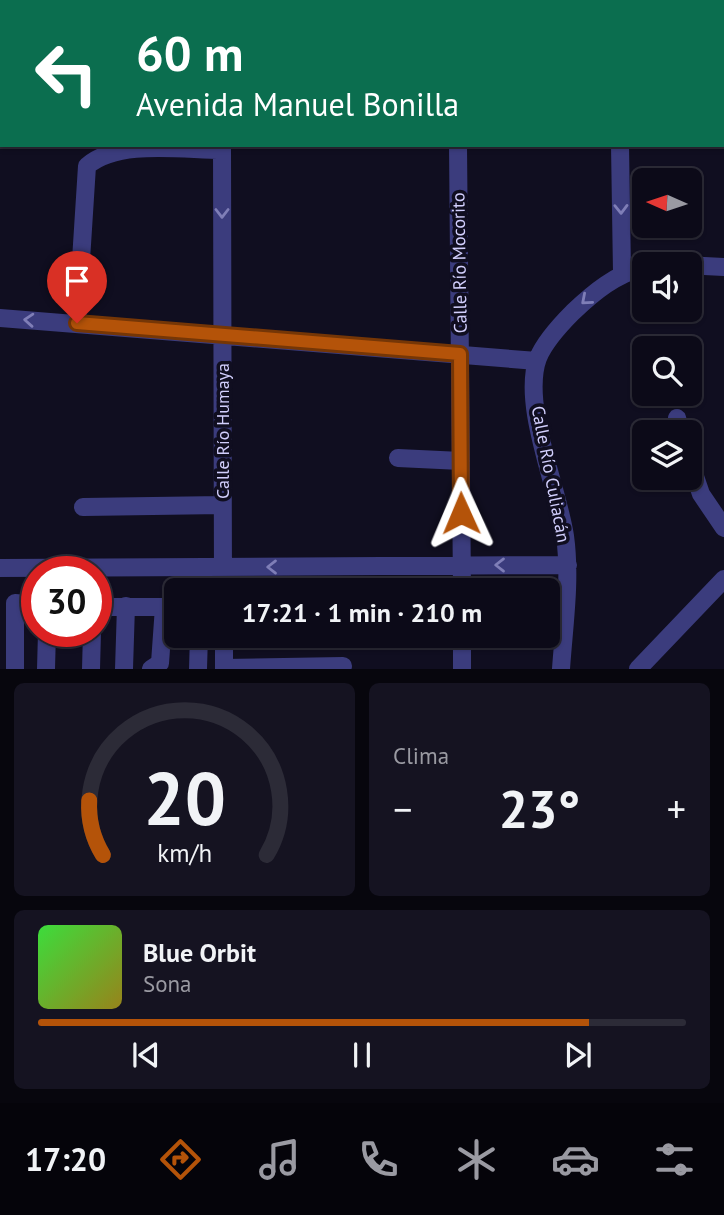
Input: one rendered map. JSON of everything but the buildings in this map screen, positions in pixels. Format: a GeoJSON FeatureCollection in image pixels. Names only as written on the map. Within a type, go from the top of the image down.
{"type":"FeatureCollection","features":[{"type":"Feature","properties":{"kind":"street","name":"Calle Río Mocorito"},"geometry":{"type":"LineString","coordinates":[[458,147],[462,578]]}},
{"type":"Feature","properties":{"kind":"street"},"geometry":{"type":"LineString","coordinates":[[620,147],[622,273]]}},
{"type":"Feature","properties":{"kind":"street"},"geometry":{"type":"LineString","coordinates":[[77,323],[87,166],[98,156],[117,149],[222,148]]}},
{"type":"Feature","properties":{"kind":"street","name":"Calle Río Humaya"},"geometry":{"type":"LineString","coordinates":[[222,148],[222,578]]}},
{"type":"Feature","properties":{"kind":"street"},"geometry":{"type":"LineString","coordinates":[[702,266],[724,267]]}},
{"type":"Feature","properties":{"kind":"street","name":"Calle Río Culiacán"},"geometry":{"type":"LineString","coordinates":[[561,669],[568,565],[561,514],[536,413],[537,362],[550,338],[568,317],[622,273],[632,270]]}},
{"type":"Feature","properties":{"kind":"street"},"geometry":{"type":"LineString","coordinates":[[0,318],[537,362]]}},
{"type":"Feature","properties":{"kind":"street"},"geometry":{"type":"LineString","coordinates":[[398,457],[461,461]]}},
{"type":"Feature","properties":{"kind":"street"},"geometry":{"type":"LineString","coordinates":[[700,490],[724,528]]}},
{"type":"Feature","properties":{"kind":"street"},"geometry":{"type":"LineString","coordinates":[[83,506],[222,505]]}},
{"type":"Feature","properties":{"kind":"street"},"geometry":{"type":"LineString","coordinates":[[0,568],[568,565]]}},
{"type":"Feature","properties":{"kind":"street"},"geometry":{"type":"LineString","coordinates":[[638,669],[724,579]]}},
{"type":"Feature","properties":{"kind":"street"},"geometry":{"type":"LineString","coordinates":[[7,603],[15,669]]}},
{"type":"Feature","properties":{"kind":"street"},"geometry":{"type":"LineString","coordinates":[[112,607],[164,607]]}},
{"type":"Feature","properties":{"kind":"street"},"geometry":{"type":"LineString","coordinates":[[124,669],[127,607]]}},
{"type":"Feature","properties":{"kind":"street"},"geometry":{"type":"LineString","coordinates":[[151,669],[160,663],[164,643]]}},
{"type":"Feature","properties":{"kind":"street"},"geometry":{"type":"LineString","coordinates":[[46,669],[47,647]]}},
{"type":"Feature","properties":{"kind":"street"},"geometry":{"type":"LineString","coordinates":[[91,669],[92,647]]}},
{"type":"Feature","properties":{"kind":"street"},"geometry":{"type":"LineString","coordinates":[[198,648],[198,669]]}},
{"type":"Feature","properties":{"kind":"street"},"geometry":{"type":"LineString","coordinates":[[223,648],[224,668],[343,666]]}},
{"type":"Feature","properties":{"kind":"street"},"geometry":{"type":"LineString","coordinates":[[462,648],[462,669]]}},
{"type":"Feature","properties":{"kind":"route"},"geometry":{"type":"LineString","coordinates":[[77,323],[460,354],[461,513]]}}]}
